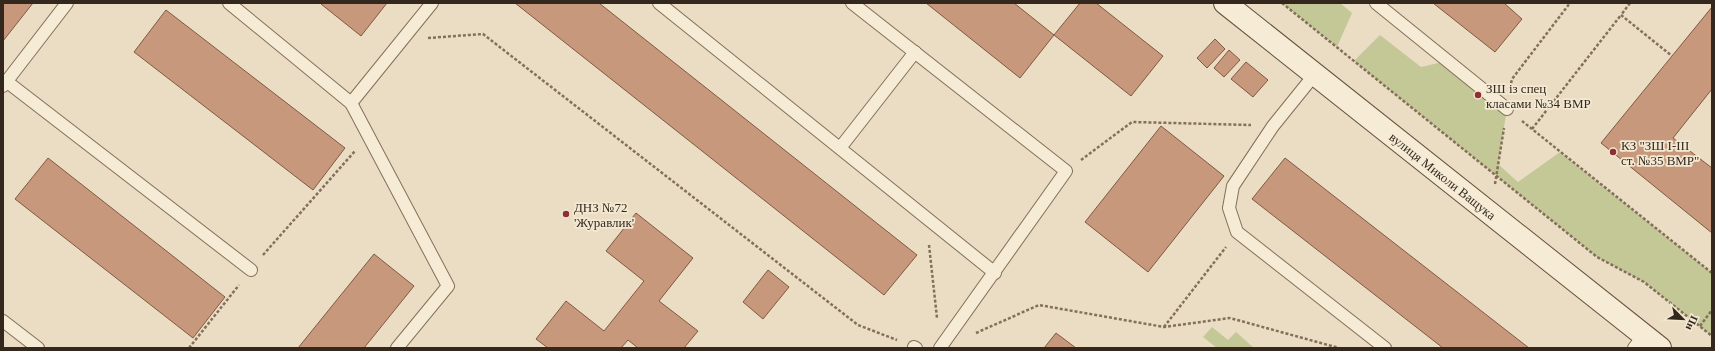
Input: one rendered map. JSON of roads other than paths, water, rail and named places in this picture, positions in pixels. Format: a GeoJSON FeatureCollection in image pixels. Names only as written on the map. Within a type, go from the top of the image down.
{"type":"FeatureCollection","features":[{"type":"Feature","properties":{"kind":"street","name":"вулиця Миколи Ващука"},"geometry":{"type":"LineString","coordinates":[[1225,3],[1315,74],[1646,344]]}},
{"type":"Feature","properties":{"kind":"lane"},"geometry":{"type":"LineString","coordinates":[[67,3],[5,84],[251,270]]}},
{"type":"Feature","properties":{"kind":"lane"},"geometry":{"type":"LineString","coordinates":[[229,3],[351,103],[448,286],[397,348]]}},
{"type":"Feature","properties":{"kind":"lane"},"geometry":{"type":"LineString","coordinates":[[351,103],[432,3]]}},
{"type":"Feature","properties":{"kind":"lane"},"geometry":{"type":"LineString","coordinates":[[659,3],[995,272]]}},
{"type":"Feature","properties":{"kind":"lane"},"geometry":{"type":"LineString","coordinates":[[852,3],[1066,171],[940,348]]}},
{"type":"Feature","properties":{"kind":"lane"},"geometry":{"type":"LineString","coordinates":[[1376,3],[1507,109]]}},
{"type":"Feature","properties":{"kind":"lane"},"geometry":{"type":"LineString","coordinates":[[840,148],[915,52]]}},
{"type":"Feature","properties":{"kind":"lane"},"geometry":{"type":"LineString","coordinates":[[1315,74],[1273,126],[1233,186],[1229,208],[1237,232],[1385,348]]}},
{"type":"Feature","properties":{"kind":"lane"},"geometry":{"type":"LineString","coordinates":[[3,320],[38,348]]}},
{"type":"Feature","properties":{"kind":"place","name":"ЗШ із спец класами №34 ВМР"},"geometry":{"type":"Point","coordinates":[1478,95]}},
{"type":"Feature","properties":{"kind":"place","name":"КЗ \"ЗШ І-ІІІ ст. №35 ВМР\""},"geometry":{"type":"Point","coordinates":[1613,152]}},
{"type":"Feature","properties":{"kind":"place","name":"ДНЗ №72 'Журавлик'"},"geometry":{"type":"Point","coordinates":[566,214]}}]}
